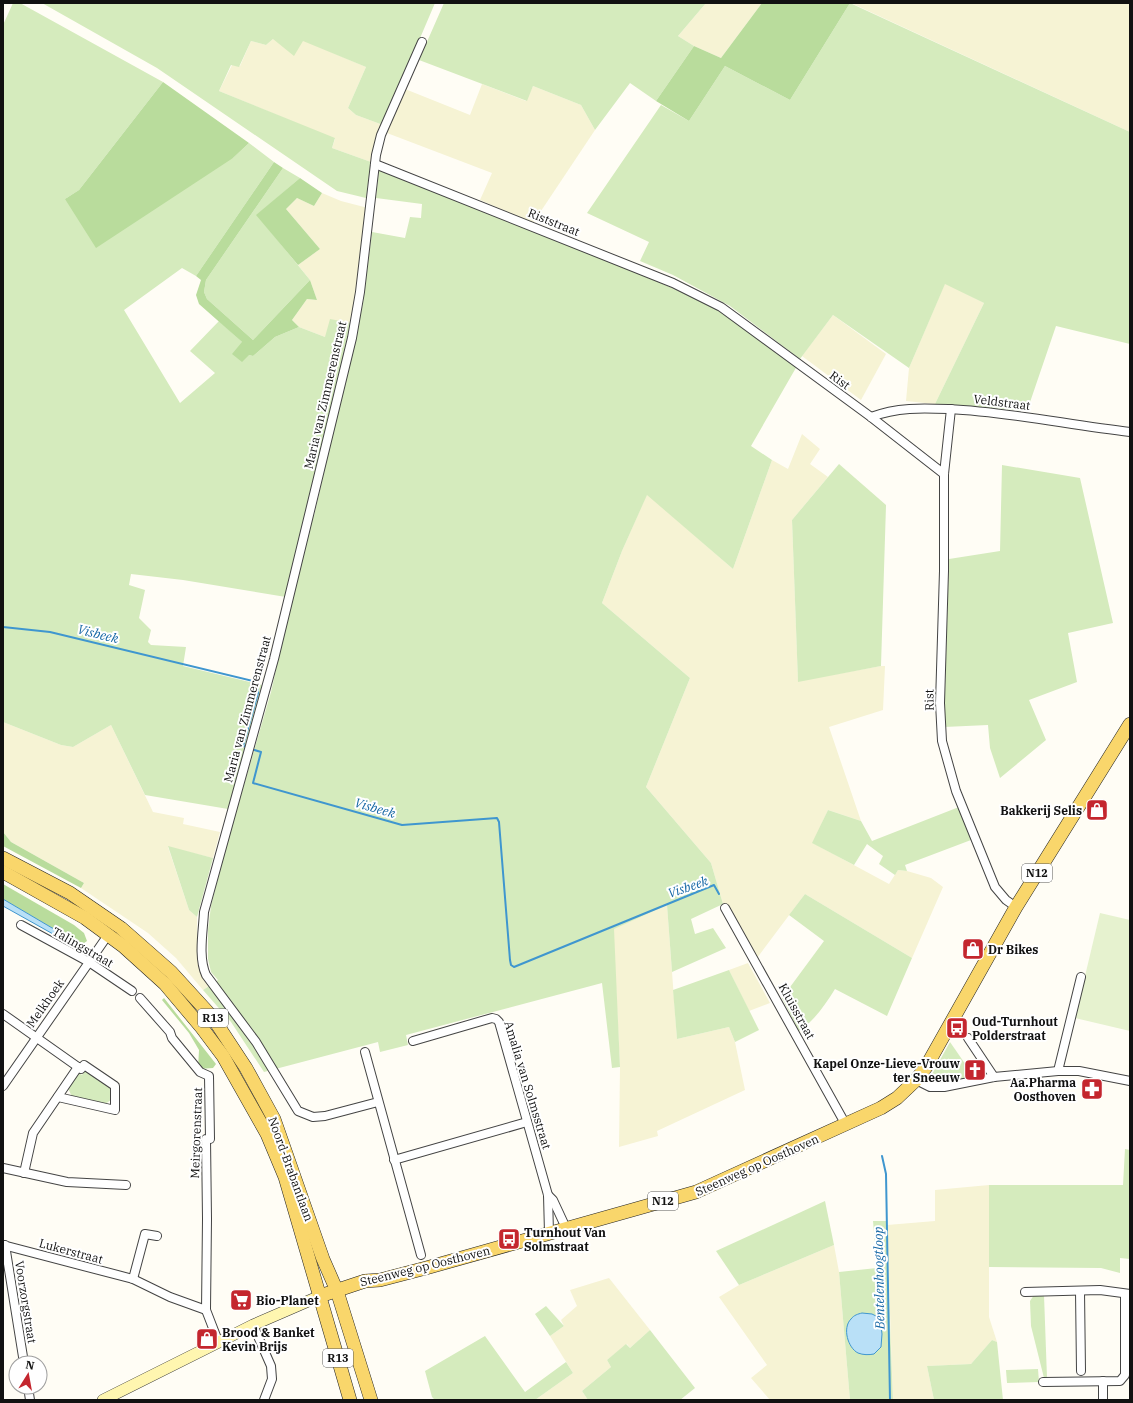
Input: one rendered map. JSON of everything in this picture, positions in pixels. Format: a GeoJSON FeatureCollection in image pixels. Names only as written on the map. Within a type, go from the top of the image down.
{"type":"FeatureCollection","features":[{"type":"Feature","properties":{"kind":"main road","name":"N12"},"geometry":{"type":"LineString","coordinates":[[846,1125],[891,1102],[916,1080],[926,1068],[1016,907],[1130,724]]}},
{"type":"Feature","properties":{"kind":"main road","name":"Noord-Brabantlaan"},"geometry":{"type":"LineString","coordinates":[[3,858],[70,893],[121,928],[171,972],[213,1018],[246,1068],[274,1119],[324,1259],[337,1291],[371,1400]]}},
{"type":"Feature","properties":{"kind":"main road","name":"Noord-Brabantlaan"},"geometry":{"type":"LineString","coordinates":[[3,872],[85,918],[108,935],[165,984],[202,1028],[224,1059],[267,1134],[285,1177],[350,1400]]}},
{"type":"Feature","properties":{"kind":"main road","name":"Steenweg op Oosthoven"},"geometry":{"type":"LineString","coordinates":[[320,1296],[365,1281],[380,1280],[696,1192],[846,1125]]}},
{"type":"Feature","properties":{"kind":"street"},"geometry":{"type":"LineString","coordinates":[[375,164],[381,135],[422,42]]}},
{"type":"Feature","properties":{"kind":"street","name":"Maria van Zimmerenstraat"},"geometry":{"type":"LineString","coordinates":[[375,164],[360,292],[352,338],[274,659],[204,912],[202,941],[203,967],[206,975],[256,1042],[298,1111],[313,1117],[325,1116],[378,1102]]}},
{"type":"Feature","properties":{"kind":"street","name":"Riststraat"},"geometry":{"type":"LineString","coordinates":[[375,164],[674,283],[721,307]]}},
{"type":"Feature","properties":{"kind":"street","name":"Rist"},"geometry":{"type":"LineString","coordinates":[[721,307],[871,417],[944,474]]}},
{"type":"Feature","properties":{"kind":"street","name":"Veldstraat"},"geometry":{"type":"LineString","coordinates":[[871,417],[891,410],[915,408],[951,409],[984,411],[1130,432]]}},
{"type":"Feature","properties":{"kind":"street","name":"Rist"},"geometry":{"type":"LineString","coordinates":[[951,409],[944,474],[944,570],[940,696],[942,741],[956,791],[995,887],[1006,900],[1016,907]]}},
{"type":"Feature","properties":{"kind":"street","name":"Kluisstraat"},"geometry":{"type":"LineString","coordinates":[[725,908],[846,1125]]}},
{"type":"Feature","properties":{"kind":"street","name":"Talingstraat"},"geometry":{"type":"LineString","coordinates":[[21,925],[89,962],[132,991]]}},
{"type":"Feature","properties":{"kind":"street","name":"Melkhoek"},"geometry":{"type":"LineString","coordinates":[[3,1086],[108,935]]}},
{"type":"Feature","properties":{"kind":"street"},"geometry":{"type":"LineString","coordinates":[[1058,1071],[1081,977]]}},
{"type":"Feature","properties":{"kind":"street","name":"Meirgorenstraat"},"geometry":{"type":"LineString","coordinates":[[140,998],[170,1032],[172,1038],[200,1072],[210,1076],[210,1139],[206,1139],[206,1310],[218,1341]]}},
{"type":"Feature","properties":{"kind":"street"},"geometry":{"type":"LineString","coordinates":[[3,1014],[81,1069],[84,1065],[115,1086],[115,1110],[58,1097]]}},
{"type":"Feature","properties":{"kind":"street","name":"Amalia van Solmsstraat"},"geometry":{"type":"LineString","coordinates":[[413,1041],[492,1018],[499,1022],[548,1195],[549,1233]]}},
{"type":"Feature","properties":{"kind":"street"},"geometry":{"type":"LineString","coordinates":[[968,1038],[994,1076]]}},
{"type":"Feature","properties":{"kind":"street"},"geometry":{"type":"LineString","coordinates":[[365,1052],[421,1255]]}},
{"type":"Feature","properties":{"kind":"street"},"geometry":{"type":"LineString","coordinates":[[24,1173],[33,1133],[78,1067]]}},
{"type":"Feature","properties":{"kind":"street"},"geometry":{"type":"LineString","coordinates":[[916,1080],[930,1087],[938,1087],[994,1076],[1058,1071],[1079,1071],[1130,1081]]}},
{"type":"Feature","properties":{"kind":"street"},"geometry":{"type":"LineString","coordinates":[[394,1160],[527,1122]]}},
{"type":"Feature","properties":{"kind":"street"},"geometry":{"type":"LineString","coordinates":[[3,1168],[67,1182],[126,1185]]}},
{"type":"Feature","properties":{"kind":"street","name":"Amalia van Solmsstraat"},"geometry":{"type":"LineString","coordinates":[[548,1195],[553,1200],[566,1228]]}},
{"type":"Feature","properties":{"kind":"street"},"geometry":{"type":"LineString","coordinates":[[133,1279],[143,1232],[157,1236]]}},
{"type":"Feature","properties":{"kind":"street","name":"Lukerstraat"},"geometry":{"type":"LineString","coordinates":[[4,1245],[133,1279],[170,1297],[206,1310]]}},
{"type":"Feature","properties":{"kind":"street","name":"Voorzorgstraat"},"geometry":{"type":"LineString","coordinates":[[4,1245],[23,1355]]}},
{"type":"Feature","properties":{"kind":"street"},"geometry":{"type":"LineString","coordinates":[[1025,1292],[1100,1290],[1127,1294],[1125,1375],[1120,1381],[1043,1382]]}},
{"type":"Feature","properties":{"kind":"street"},"geometry":{"type":"LineString","coordinates":[[1080,1291],[1081,1372]]}},
{"type":"Feature","properties":{"kind":"street","name":"Steenweg op Oosthoven"},"geometry":{"type":"LineString","coordinates":[[103,1400],[218,1341],[320,1296]]}},
{"type":"Feature","properties":{"kind":"street"},"geometry":{"type":"LineString","coordinates":[[253,1325],[271,1366],[272,1378],[264,1400]]}},
{"type":"Feature","properties":{"kind":"street"},"geometry":{"type":"LineString","coordinates":[[1103,1381],[1103,1400]]}},
{"type":"Feature","properties":{"kind":"shaded area"},"geometry":{"type":"Polygon","coordinates":[[[706,3],[762,3],[721,58],[694,46],[678,36],[706,3]]]}},
{"type":"Feature","properties":{"kind":"shaded area"},"geometry":{"type":"Polygon","coordinates":[[[851,3],[1130,3],[1130,132],[1089,113],[851,3]]]}},
{"type":"Feature","properties":{"kind":"shaded area"},"geometry":{"type":"Polygon","coordinates":[[[273,39],[303,40],[366,67],[348,108],[356,115],[383,125],[378,135],[371,162],[332,148],[335,139],[219,91],[232,65],[240,66],[251,41],[266,45],[273,39]]]}},
{"type":"Feature","properties":{"kind":"shaded area"},"geometry":{"type":"Polygon","coordinates":[[[482,84],[526,101],[533,86],[581,105],[595,130],[533,223],[480,200],[492,173],[387,133],[405,89],[470,115],[482,84]]]}},
{"type":"Feature","properties":{"kind":"shaded area"},"geometry":{"type":"Polygon","coordinates":[[[322,193],[341,201],[368,208],[351,323],[325,337],[299,327],[292,320],[307,299],[317,300],[310,280],[298,265],[320,249],[286,209],[297,198],[314,206],[322,193]]]}},
{"type":"Feature","properties":{"kind":"shaded area"},"geometry":{"type":"Polygon","coordinates":[[[945,283],[984,303],[935,404],[906,401],[909,368],[945,283]]]}},
{"type":"Feature","properties":{"kind":"shaded area"},"geometry":{"type":"Polygon","coordinates":[[[833,315],[886,354],[861,400],[802,356],[833,315]]]}},
{"type":"Feature","properties":{"kind":"shaded area"},"geometry":{"type":"Polygon","coordinates":[[[802,434],[820,449],[810,464],[828,477],[792,520],[798,681],[885,666],[883,710],[829,727],[861,821],[828,810],[813,843],[889,884],[898,870],[931,878],[943,887],[912,958],[805,894],[757,958],[723,904],[711,863],[646,787],[690,678],[602,603],[622,551],[647,494],[733,569],[772,460],[788,469],[802,434]]]}},
{"type":"Feature","properties":{"kind":"shaded area"},"geometry":{"type":"Polygon","coordinates":[[[3,722],[61,745],[73,747],[111,725],[153,812],[184,818],[183,824],[220,832],[213,858],[168,847],[189,910],[197,917],[197,956],[200,971],[210,985],[203,990],[176,958],[148,933],[81,888],[84,883],[11,842],[3,832],[3,722]]]}},
{"type":"Feature","properties":{"kind":"shaded area"},"geometry":{"type":"Polygon","coordinates":[[[667,905],[677,1039],[729,1027],[735,1042],[745,1090],[657,1131],[658,1136],[619,1147],[620,1067],[613,929],[667,905]]]}},
{"type":"Feature","properties":{"kind":"shaded area"},"geometry":{"type":"Polygon","coordinates":[[[748,963],[770,1003],[749,1011],[729,970],[748,963]]]}},
{"type":"Feature","properties":{"kind":"shaded area"},"geometry":{"type":"Polygon","coordinates":[[[989,1185],[989,1317],[997,1342],[992,1340],[971,1364],[927,1366],[934,1400],[893,1400],[887,1225],[935,1221],[935,1190],[989,1185]]]}},
{"type":"Feature","properties":{"kind":"shaded area"},"geometry":{"type":"Polygon","coordinates":[[[834,1245],[839,1272],[850,1400],[770,1400],[751,1378],[767,1365],[719,1297],[739,1285],[834,1245]]]}},
{"type":"Feature","properties":{"kind":"shaded area"},"geometry":{"type":"Polygon","coordinates":[[[609,1278],[650,1330],[630,1348],[627,1344],[607,1360],[611,1367],[582,1391],[588,1400],[535,1400],[573,1373],[550,1336],[564,1326],[561,1320],[577,1306],[570,1290],[609,1278]]]}},
{"type":"Feature","properties":{"kind":"green space"},"geometry":{"type":"Polygon","coordinates":[[[13,3],[20,3],[163,82],[79,190],[65,199],[233,158],[249,143],[274,162],[196,276],[182,268],[124,310],[180,403],[215,373],[190,351],[219,321],[242,342],[249,355],[253,356],[275,337],[299,327],[325,337],[330,319],[351,323],[305,516],[314,516],[363,303],[372,232],[405,238],[410,217],[421,218],[422,204],[376,198],[379,170],[636,272],[710,305],[797,366],[751,446],[772,460],[733,569],[647,495],[622,551],[602,603],[690,678],[646,787],[711,863],[723,904],[691,919],[695,934],[713,928],[726,948],[672,972],[667,905],[614,929],[620,1067],[612,1068],[602,983],[406,1035],[408,1045],[380,1052],[378,1042],[264,1072],[231,1022],[203,990],[218,980],[211,972],[208,959],[208,930],[211,906],[224,854],[271,692],[292,598],[183,580],[131,574],[129,585],[145,590],[139,618],[151,630],[148,642],[151,645],[186,647],[183,666],[262,685],[228,809],[145,795],[111,725],[73,747],[61,745],[3,722],[3,25],[13,3]]]}},
{"type":"Feature","properties":{"kind":"green space"},"geometry":{"type":"Polygon","coordinates":[[[42,3],[435,3],[383,125],[356,115],[348,108],[366,67],[303,41],[294,56],[273,39],[266,45],[251,41],[239,67],[231,65],[219,91],[335,138],[332,148],[371,162],[366,198],[337,191],[157,68],[42,3]]]}},
{"type":"Feature","properties":{"kind":"green space"},"geometry":{"type":"Polygon","coordinates":[[[444,3],[706,3],[678,36],[694,46],[656,101],[630,83],[595,130],[581,105],[533,86],[527,101],[419,60],[444,3]]]}},
{"type":"Feature","properties":{"kind":"green space"},"geometry":{"type":"Polygon","coordinates":[[[762,3],[850,3],[790,100],[725,66],[689,121],[656,101],[694,46],[721,58],[762,3]]]}},
{"type":"Feature","properties":{"kind":"green space"},"geometry":{"type":"Polygon","coordinates":[[[850,3],[1130,132],[1130,344],[1056,326],[1027,411],[935,404],[984,303],[945,284],[909,368],[833,315],[800,359],[730,306],[673,275],[640,261],[649,242],[587,213],[661,105],[689,121],[725,66],[790,100],[850,3]]]}},
{"type":"Feature","properties":{"kind":"green space"},"geometry":{"type":"Polygon","coordinates":[[[163,82],[249,143],[233,158],[96,248],[65,199],[79,190],[163,82]]]}},
{"type":"Feature","properties":{"kind":"green space"},"geometry":{"type":"Polygon","coordinates":[[[274,162],[283,168],[206,280],[204,292],[207,299],[253,340],[310,280],[317,300],[307,299],[292,320],[299,327],[275,337],[253,356],[249,355],[242,362],[232,354],[242,342],[199,304],[196,295],[201,280],[196,276],[274,162]]]}},
{"type":"Feature","properties":{"kind":"green space"},"geometry":{"type":"Polygon","coordinates":[[[283,168],[300,178],[257,215],[310,280],[253,340],[207,299],[204,292],[206,280],[283,168]]]}},
{"type":"Feature","properties":{"kind":"green space"},"geometry":{"type":"Polygon","coordinates":[[[300,178],[322,193],[314,206],[297,198],[286,209],[320,249],[298,265],[256,215],[300,178]]]}},
{"type":"Feature","properties":{"kind":"green space"},"geometry":{"type":"Polygon","coordinates":[[[839,464],[886,505],[881,666],[798,682],[792,520],[839,464]]]}},
{"type":"Feature","properties":{"kind":"green space"},"geometry":{"type":"Polygon","coordinates":[[[1002,465],[1080,478],[1113,623],[1068,633],[1077,682],[1029,700],[1046,740],[1000,778],[990,748],[988,725],[944,727],[949,559],[1000,551],[1002,465]]]}},
{"type":"Feature","properties":{"kind":"green space"},"geometry":{"type":"Polygon","coordinates":[[[959,807],[971,840],[905,865],[907,871],[898,870],[895,875],[879,864],[883,856],[867,844],[854,865],[812,843],[828,810],[861,821],[872,841],[959,807]]]}},
{"type":"Feature","properties":{"kind":"green space"},"geometry":{"type":"Polygon","coordinates":[[[3,832],[11,842],[84,883],[81,888],[3,846],[3,832]]]}},
{"type":"Feature","properties":{"kind":"green space"},"geometry":{"type":"Polygon","coordinates":[[[168,846],[213,858],[197,917],[189,910],[168,846]]]}},
{"type":"Feature","properties":{"kind":"green space"},"geometry":{"type":"Polygon","coordinates":[[[3,884],[74,925],[84,933],[87,941],[81,945],[3,899],[3,884]]]}},
{"type":"Feature","properties":{"kind":"green space"},"geometry":{"type":"Polygon","coordinates":[[[805,894],[912,958],[887,1016],[835,989],[815,1017],[799,1031],[782,998],[824,941],[789,915],[805,894]]]}},
{"type":"Feature","properties":{"kind":"green space"},"geometry":{"type":"Polygon","coordinates":[[[1100,913],[1130,920],[1130,1031],[1075,1018],[1100,913]]]}},
{"type":"Feature","properties":{"kind":"green space"},"geometry":{"type":"Polygon","coordinates":[[[729,970],[759,1030],[735,1042],[729,1027],[677,1039],[673,990],[729,970]]]}},
{"type":"Feature","properties":{"kind":"green space"},"geometry":{"type":"Polygon","coordinates":[[[164,998],[216,1064],[213,1068],[198,1069],[199,1050],[189,1033],[162,1000],[164,998]]]}},
{"type":"Feature","properties":{"kind":"green space"},"geometry":{"type":"Polygon","coordinates":[[[950,1042],[968,1068],[971,1079],[941,1082],[937,1081],[931,1076],[950,1042]]]}},
{"type":"Feature","properties":{"kind":"green space"},"geometry":{"type":"Polygon","coordinates":[[[86,1069],[111,1087],[111,1100],[105,1104],[72,1097],[68,1088],[79,1073],[82,1075],[86,1069]]]}},
{"type":"Feature","properties":{"kind":"green space"},"geometry":{"type":"Polygon","coordinates":[[[1125,1149],[1130,1150],[1130,1259],[1120,1258],[1120,1273],[1101,1268],[989,1267],[989,1185],[1123,1185],[1125,1149]]]}},
{"type":"Feature","properties":{"kind":"green space"},"geometry":{"type":"Polygon","coordinates":[[[825,1201],[834,1245],[739,1285],[716,1251],[825,1201]]]}},
{"type":"Feature","properties":{"kind":"green space"},"geometry":{"type":"Polygon","coordinates":[[[873,1221],[886,1221],[893,1400],[850,1400],[839,1272],[877,1268],[873,1221]]]}},
{"type":"Feature","properties":{"kind":"green space"},"geometry":{"type":"Polygon","coordinates":[[[1034,1295],[1044,1295],[1047,1378],[1044,1378],[1031,1326],[1030,1301],[1034,1295]]]}},
{"type":"Feature","properties":{"kind":"green space"},"geometry":{"type":"Polygon","coordinates":[[[546,1306],[564,1326],[550,1336],[535,1314],[546,1306]]]}},
{"type":"Feature","properties":{"kind":"green space"},"geometry":{"type":"Polygon","coordinates":[[[650,1330],[695,1388],[680,1400],[588,1400],[582,1391],[611,1367],[607,1360],[626,1344],[630,1348],[650,1330]]]}},
{"type":"Feature","properties":{"kind":"green space"},"geometry":{"type":"Polygon","coordinates":[[[485,1336],[525,1392],[566,1362],[573,1373],[535,1400],[435,1400],[432,1397],[425,1371],[485,1336]]]}},
{"type":"Feature","properties":{"kind":"green space"},"geometry":{"type":"Polygon","coordinates":[[[992,1340],[997,1342],[1003,1400],[934,1400],[927,1366],[971,1364],[992,1340]]]}},
{"type":"Feature","properties":{"kind":"green space"},"geometry":{"type":"Polygon","coordinates":[[[1038,1369],[1039,1382],[1007,1383],[1006,1370],[1038,1369]]]}},
{"type":"Feature","properties":{"kind":"water"},"geometry":{"type":"Polygon","coordinates":[[[3,899],[81,945],[78,948],[3,906],[3,899]]]}},
{"type":"Feature","properties":{"kind":"water"},"geometry":{"type":"Polygon","coordinates":[[[862,1313],[872,1314],[880,1318],[882,1334],[881,1347],[874,1354],[866,1355],[858,1353],[851,1347],[847,1338],[848,1323],[853,1317],[862,1313]]]}},
{"type":"Feature","properties":{"kind":"waterway","name":"Visbeek"},"geometry":{"type":"LineString","coordinates":[[3,627],[50,632],[257,682],[258,693],[243,746],[247,747]]}},
{"type":"Feature","properties":{"kind":"waterway","name":"Visbeek"},"geometry":{"type":"LineString","coordinates":[[251,749],[261,752],[253,783],[402,825],[497,818],[499,822],[510,960],[511,965],[514,967],[714,885],[719,894]]}},
{"type":"Feature","properties":{"kind":"waterway","name":"Bentelenhoogtloop"},"geometry":{"type":"LineString","coordinates":[[882,1156],[886,1174],[890,1400]]}},
{"type":"Feature","properties":{"kind":"place","name":"Bakkerij Selis"},"geometry":{"type":"Point","coordinates":[1097,810]}},
{"type":"Feature","properties":{"kind":"place","name":"Dr Bikes"},"geometry":{"type":"Point","coordinates":[973,949]}},
{"type":"Feature","properties":{"kind":"place","name":"Oud-Turnhout Polderstraat"},"geometry":{"type":"Point","coordinates":[957,1028]}},
{"type":"Feature","properties":{"kind":"place","name":"Kapel Onze-Lieve-Vrouw ter Sneeuw"},"geometry":{"type":"Point","coordinates":[975,1070]}},
{"type":"Feature","properties":{"kind":"place","name":"Aa.Pharma Oosthoven"},"geometry":{"type":"Point","coordinates":[1092,1089]}},
{"type":"Feature","properties":{"kind":"place","name":"Turnhout Van Solmstraat"},"geometry":{"type":"Point","coordinates":[509,1239]}},
{"type":"Feature","properties":{"kind":"place","name":"Bio-Planet"},"geometry":{"type":"Point","coordinates":[241,1300]}},
{"type":"Feature","properties":{"kind":"place","name":"Brood & Banket Kevin Brijs"},"geometry":{"type":"Point","coordinates":[207,1339]}}]}
